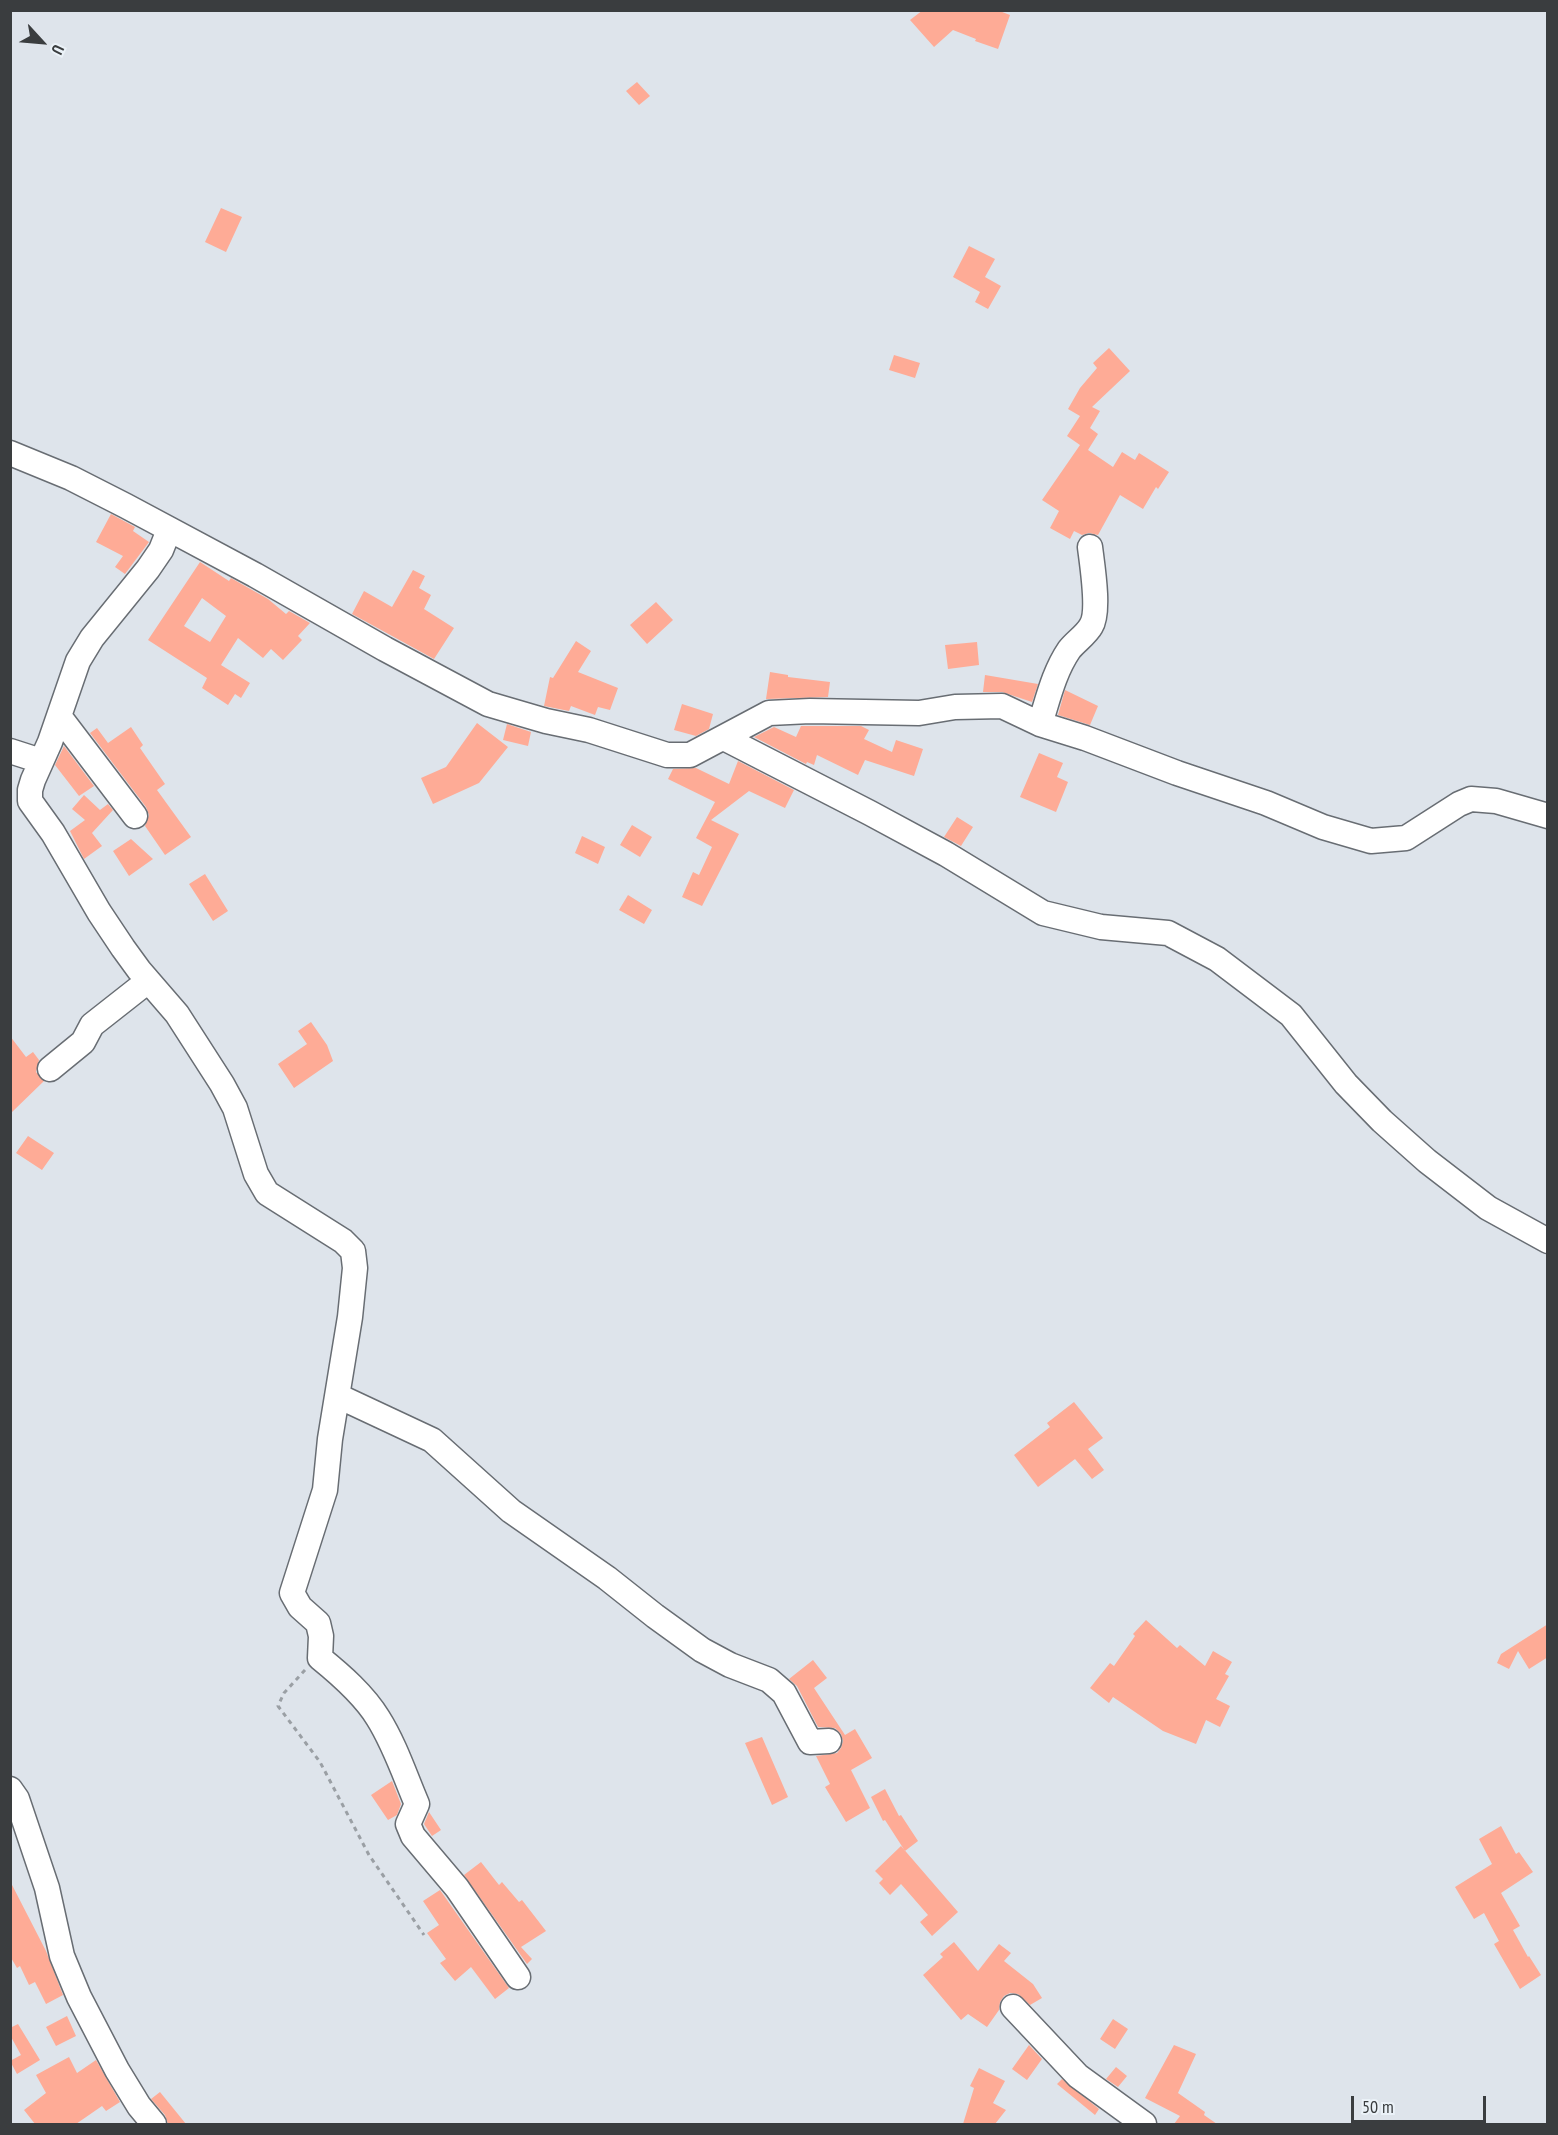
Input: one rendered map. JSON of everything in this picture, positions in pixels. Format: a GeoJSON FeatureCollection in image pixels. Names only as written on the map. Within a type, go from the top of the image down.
{"type":"FeatureCollection","features":[{"type":"Feature","properties":{"kind":"street"},"geometry":{"type":"LineString","coordinates":[[10,453],[71,478],[255,575],[488,704],[507,711],[589,730],[667,754],[690,755],[769,713],[810,711],[919,713],[955,707],[1002,706],[1040,724],[1085,738],[1323,827],[1371,841],[1406,838],[1459,804],[1471,799],[1496,801],[1548,816]]}},
{"type":"Feature","properties":{"kind":"street"},"geometry":{"type":"LineString","coordinates":[[169,530],[161,550],[148,569],[84,649],[30,790],[30,801],[71,862],[99,912],[148,981],[177,1014],[222,1084],[235,1108],[256,1174],[267,1193],[343,1241],[353,1251],[355,1268],[351,1317],[330,1440],[325,1490],[292,1593],[300,1607],[318,1623],[321,1636],[320,1658],[342,1676],[378,1718],[396,1754],[417,1804],[408,1824],[413,1836],[457,1888],[518,1977]]}},
{"type":"Feature","properties":{"kind":"street"},"geometry":{"type":"LineString","coordinates":[[1040,724],[1061,662],[1071,647],[1092,626],[1095,616],[1095,588],[1090,547]]}},
{"type":"Feature","properties":{"kind":"street"},"geometry":{"type":"LineString","coordinates":[[59,716],[135,816]]}},
{"type":"Feature","properties":{"kind":"street"},"geometry":{"type":"LineString","coordinates":[[724,738],[937,849],[1042,913],[1101,927],[1168,933],[1218,959],[1291,1015],[1346,1084],[1382,1121],[1427,1161],[1488,1208],[1548,1241]]}},
{"type":"Feature","properties":{"kind":"street"},"geometry":{"type":"LineString","coordinates":[[10,751],[41,760]]}},
{"type":"Feature","properties":{"kind":"street"},"geometry":{"type":"LineString","coordinates":[[50,1069],[84,1042],[92,1025],[148,981]]}},
{"type":"Feature","properties":{"kind":"street"},"geometry":{"type":"LineString","coordinates":[[338,1396],[432,1440],[512,1511],[607,1578],[702,1650],[730,1665],[769,1680],[783,1693],[810,1742],[814,1744],[829,1741]]}},
{"type":"Feature","properties":{"kind":"street"},"geometry":{"type":"LineString","coordinates":[[10,1789],[17,1799],[47,1888],[62,1956],[79,1998],[117,2070],[139,2106],[154,2124]]}},
{"type":"Feature","properties":{"kind":"street"},"geometry":{"type":"LineString","coordinates":[[1013,2007],[1078,2076],[1144,2124]]}},
{"type":"Feature","properties":{"kind":"path"},"geometry":{"type":"LineString","coordinates":[[320,1658],[311,1663],[284,1693],[278,1706],[320,1762],[369,1855],[424,1935]]}},
{"type":"Feature","properties":{"kind":"building"},"geometry":{"type":"Polygon","coordinates":[[[923,10],[997,10],[1010,15],[998,49],[953,30],[934,47],[910,20],[923,10]]]}},
{"type":"Feature","properties":{"kind":"building"},"geometry":{"type":"Polygon","coordinates":[[[637,82],[650,96],[639,105],[626,91],[637,82]]]}},
{"type":"Feature","properties":{"kind":"building"},"geometry":{"type":"Polygon","coordinates":[[[221,208],[242,217],[226,252],[205,242],[221,208]]]}},
{"type":"Feature","properties":{"kind":"building"},"geometry":{"type":"Polygon","coordinates":[[[969,246],[995,259],[985,277],[1001,286],[988,309],[975,302],[980,292],[953,277],[969,246]]]}},
{"type":"Feature","properties":{"kind":"building"},"geometry":{"type":"Polygon","coordinates":[[[1109,348],[1130,371],[1092,407],[1100,411],[1090,428],[1098,434],[1088,450],[1113,467],[1122,452],[1135,460],[1139,453],[1169,472],[1158,489],[1156,487],[1143,509],[1120,495],[1098,535],[1089,533],[1082,535],[1074,531],[1070,539],[1050,528],[1059,511],[1042,500],[1080,445],[1067,436],[1080,416],[1068,409],[1080,388],[1097,368],[1093,363],[1109,348]]]}},
{"type":"Feature","properties":{"kind":"building"},"geometry":{"type":"Polygon","coordinates":[[[894,355],[920,363],[915,378],[889,370],[894,355]]]}},
{"type":"Feature","properties":{"kind":"building"},"geometry":{"type":"Polygon","coordinates":[[[111,514],[135,527],[133,531],[149,542],[125,574],[115,567],[123,556],[96,542],[111,514]]]}},
{"type":"Feature","properties":{"kind":"building"},"geometry":{"type":"Polygon","coordinates":[[[200,562],[229,581],[231,578],[268,599],[286,614],[289,611],[310,623],[298,636],[302,640],[283,660],[271,649],[263,658],[238,638],[221,665],[250,683],[241,698],[235,694],[228,705],[202,688],[207,678],[148,640],[200,562]],[[202,598],[184,626],[210,642],[226,616],[202,598]]]}},
{"type":"Feature","properties":{"kind":"building"},"geometry":{"type":"Polygon","coordinates":[[[413,570],[425,576],[419,588],[431,595],[424,609],[454,628],[434,659],[352,614],[364,591],[392,607],[413,570]]]}},
{"type":"Feature","properties":{"kind":"building"},"geometry":{"type":"Polygon","coordinates":[[[656,602],[673,620],[647,644],[630,625],[656,602]]]}},
{"type":"Feature","properties":{"kind":"building"},"geometry":{"type":"Polygon","coordinates":[[[576,641],[591,651],[578,672],[618,688],[610,710],[598,707],[595,715],[571,706],[569,711],[544,706],[550,677],[553,678],[576,641]]]}},
{"type":"Feature","properties":{"kind":"building"},"geometry":{"type":"Polygon","coordinates":[[[977,642],[979,665],[948,669],[945,645],[977,642]]]}},
{"type":"Feature","properties":{"kind":"building"},"geometry":{"type":"Polygon","coordinates":[[[770,672],[788,675],[788,677],[830,682],[828,697],[766,699],[770,672]]]}},
{"type":"Feature","properties":{"kind":"building"},"geometry":{"type":"Polygon","coordinates":[[[985,675],[1038,684],[1032,702],[1002,692],[983,692],[985,675]]]}},
{"type":"Feature","properties":{"kind":"building"},"geometry":{"type":"Polygon","coordinates":[[[1065,690],[1098,706],[1090,725],[1058,715],[1065,690]]]}},
{"type":"Feature","properties":{"kind":"building"},"geometry":{"type":"Polygon","coordinates":[[[682,704],[713,714],[709,729],[696,736],[674,730],[682,704]]]}},
{"type":"Feature","properties":{"kind":"building"},"geometry":{"type":"Polygon","coordinates":[[[477,723],[508,747],[479,783],[433,804],[421,778],[446,767],[477,723]]]}},
{"type":"Feature","properties":{"kind":"building"},"geometry":{"type":"Polygon","coordinates":[[[507,724],[531,732],[528,746],[503,740],[507,724]]]}},
{"type":"Feature","properties":{"kind":"building"},"geometry":{"type":"Polygon","coordinates":[[[801,726],[861,726],[869,730],[864,739],[892,752],[896,740],[923,749],[914,776],[865,760],[858,775],[817,755],[814,765],[807,762],[806,764],[754,737],[774,727],[796,737],[801,726]]]}},
{"type":"Feature","properties":{"kind":"building"},"geometry":{"type":"Polygon","coordinates":[[[131,727],[143,745],[140,748],[165,784],[157,790],[191,837],[165,855],[145,826],[149,815],[146,807],[90,733],[97,728],[108,743],[131,727]]]}},
{"type":"Feature","properties":{"kind":"building"},"geometry":{"type":"Polygon","coordinates":[[[64,746],[94,786],[79,796],[55,765],[64,746]]]}},
{"type":"Feature","properties":{"kind":"building"},"geometry":{"type":"Polygon","coordinates":[[[1039,753],[1063,763],[1057,777],[1068,782],[1056,812],[1020,797],[1039,753]]]}},
{"type":"Feature","properties":{"kind":"building"},"geometry":{"type":"Polygon","coordinates":[[[738,761],[794,790],[785,808],[749,791],[711,820],[739,834],[702,906],[682,897],[693,872],[699,875],[712,847],[696,838],[715,802],[668,779],[673,769],[696,768],[729,784],[738,761]]]}},
{"type":"Feature","properties":{"kind":"building"},"geometry":{"type":"Polygon","coordinates":[[[84,795],[100,810],[108,804],[113,810],[92,833],[102,846],[84,859],[70,831],[85,820],[72,809],[84,795]]]}},
{"type":"Feature","properties":{"kind":"building"},"geometry":{"type":"Polygon","coordinates":[[[957,817],[973,827],[961,846],[944,837],[957,817]]]}},
{"type":"Feature","properties":{"kind":"building"},"geometry":{"type":"Polygon","coordinates":[[[632,825],[652,837],[640,857],[620,845],[632,825]]]}},
{"type":"Feature","properties":{"kind":"building"},"geometry":{"type":"Polygon","coordinates":[[[582,836],[605,847],[598,864],[575,853],[582,836]]]}},
{"type":"Feature","properties":{"kind":"building"},"geometry":{"type":"Polygon","coordinates":[[[131,839],[153,859],[129,876],[113,851],[131,839]]]}},
{"type":"Feature","properties":{"kind":"building"},"geometry":{"type":"Polygon","coordinates":[[[205,874],[228,911],[213,921],[189,884],[205,874]]]}},
{"type":"Feature","properties":{"kind":"building"},"geometry":{"type":"Polygon","coordinates":[[[628,895],[652,910],[644,924],[619,910],[628,895]]]}},
{"type":"Feature","properties":{"kind":"building"},"geometry":{"type":"Polygon","coordinates":[[[311,1022],[327,1045],[333,1061],[294,1088],[278,1064],[307,1044],[298,1031],[311,1022]]]}},
{"type":"Feature","properties":{"kind":"building"},"geometry":{"type":"Polygon","coordinates":[[[10,1036],[26,1057],[33,1052],[39,1060],[36,1072],[44,1081],[10,1114],[10,1036]]]}},
{"type":"Feature","properties":{"kind":"building"},"geometry":{"type":"Polygon","coordinates":[[[28,1136],[54,1153],[42,1170],[16,1153],[28,1136]]]}},
{"type":"Feature","properties":{"kind":"building"},"geometry":{"type":"Polygon","coordinates":[[[1074,1402],[1103,1438],[1088,1449],[1104,1470],[1092,1479],[1075,1459],[1038,1487],[1014,1455],[1050,1427],[1047,1423],[1074,1402]]]}},
{"type":"Feature","properties":{"kind":"building"},"geometry":{"type":"Polygon","coordinates":[[[1146,1620],[1177,1648],[1180,1645],[1205,1666],[1213,1651],[1232,1662],[1225,1674],[1229,1676],[1216,1699],[1230,1706],[1220,1727],[1206,1720],[1196,1744],[1163,1731],[1113,1697],[1109,1703],[1090,1688],[1110,1663],[1114,1666],[1135,1636],[1133,1634],[1146,1620]]]}},
{"type":"Feature","properties":{"kind":"building"},"geometry":{"type":"Polygon","coordinates":[[[1548,1624],[1548,1657],[1529,1669],[1518,1651],[1509,1669],[1497,1663],[1501,1654],[1548,1624]]]}},
{"type":"Feature","properties":{"kind":"building"},"geometry":{"type":"Polygon","coordinates":[[[813,1660],[827,1678],[814,1688],[845,1735],[855,1729],[872,1758],[851,1770],[870,1808],[846,1822],[825,1787],[830,1784],[816,1756],[837,1753],[843,1741],[841,1734],[835,1728],[818,1727],[797,1686],[789,1679],[813,1660]]]}},
{"type":"Feature","properties":{"kind":"building"},"geometry":{"type":"Polygon","coordinates":[[[762,1737],[788,1797],[772,1805],[745,1743],[762,1737]]]}},
{"type":"Feature","properties":{"kind":"building"},"geometry":{"type":"Polygon","coordinates":[[[392,1781],[401,1804],[397,1815],[388,1820],[371,1795],[392,1781]]]}},
{"type":"Feature","properties":{"kind":"building"},"geometry":{"type":"Polygon","coordinates":[[[885,1789],[899,1816],[901,1815],[918,1841],[905,1851],[885,1820],[883,1821],[871,1797],[885,1789]]]}},
{"type":"Feature","properties":{"kind":"building"},"geometry":{"type":"Polygon","coordinates":[[[429,1812],[441,1830],[432,1836],[424,1824],[429,1812]]]}},
{"type":"Feature","properties":{"kind":"building"},"geometry":{"type":"Polygon","coordinates":[[[1501,1826],[1516,1854],[1519,1852],[1533,1872],[1501,1893],[1520,1926],[1513,1930],[1541,1975],[1520,1989],[1494,1944],[1499,1941],[1484,1913],[1474,1919],[1455,1887],[1492,1864],[1479,1839],[1501,1826]]]}},
{"type":"Feature","properties":{"kind":"building"},"geometry":{"type":"Polygon","coordinates":[[[901,1846],[958,1912],[932,1936],[920,1922],[928,1915],[901,1884],[890,1895],[879,1883],[883,1879],[875,1871],[901,1846]]]}},
{"type":"Feature","properties":{"kind":"building"},"geometry":{"type":"Polygon","coordinates":[[[481,1862],[499,1885],[502,1882],[519,1902],[522,1900],[546,1931],[521,1947],[532,1959],[527,1964],[464,1875],[481,1862]]]}},
{"type":"Feature","properties":{"kind":"building"},"geometry":{"type":"Polygon","coordinates":[[[10,1881],[46,1951],[63,1995],[46,2004],[35,1982],[29,1985],[20,1966],[17,1968],[10,1956],[10,1881]]]}},
{"type":"Feature","properties":{"kind":"building"},"geometry":{"type":"Polygon","coordinates":[[[440,1890],[509,1988],[495,1999],[471,1967],[455,1981],[440,1963],[446,1959],[427,1933],[439,1925],[423,1901],[440,1890]]]}},
{"type":"Feature","properties":{"kind":"building"},"geometry":{"type":"Polygon","coordinates":[[[954,1942],[978,1971],[999,1944],[1011,1953],[1004,1961],[1033,1984],[1042,1998],[1030,2005],[1018,1994],[1010,1993],[1004,1996],[999,2010],[987,2027],[968,2014],[961,2020],[923,1975],[943,1957],[940,1954],[954,1942]]]}},
{"type":"Feature","properties":{"kind":"building"},"geometry":{"type":"Polygon","coordinates":[[[67,2016],[76,2036],[56,2046],[46,2027],[67,2016]]]}},
{"type":"Feature","properties":{"kind":"building"},"geometry":{"type":"Polygon","coordinates":[[[1113,2019],[1128,2029],[1115,2049],[1100,2039],[1113,2019]]]}},
{"type":"Feature","properties":{"kind":"building"},"geometry":{"type":"Polygon","coordinates":[[[18,2024],[40,2060],[17,2074],[10,2061],[21,2055],[10,2035],[10,2028],[18,2024]]]}},
{"type":"Feature","properties":{"kind":"building"},"geometry":{"type":"Polygon","coordinates":[[[1029,2045],[1042,2059],[1027,2080],[1012,2069],[1029,2045]]]}},
{"type":"Feature","properties":{"kind":"building"},"geometry":{"type":"Polygon","coordinates":[[[1174,2045],[1196,2054],[1178,2093],[1205,2112],[1204,2115],[1217,2124],[1174,2124],[1180,2116],[1145,2098],[1174,2045]]]}},
{"type":"Feature","properties":{"kind":"building"},"geometry":{"type":"Polygon","coordinates":[[[69,2057],[77,2073],[96,2060],[120,2102],[106,2111],[102,2106],[76,2124],[35,2124],[24,2110],[46,2093],[36,2075],[69,2057]]]}},
{"type":"Feature","properties":{"kind":"building"},"geometry":{"type":"Polygon","coordinates":[[[1116,2067],[1127,2076],[1118,2087],[1106,2079],[1116,2067]]]}},
{"type":"Feature","properties":{"kind":"building"},"geometry":{"type":"Polygon","coordinates":[[[979,2068],[1005,2081],[993,2103],[1006,2110],[995,2124],[963,2124],[974,2088],[970,2086],[979,2068]]]}},
{"type":"Feature","properties":{"kind":"building"},"geometry":{"type":"Polygon","coordinates":[[[1062,2079],[1099,2109],[1095,2115],[1057,2084],[1062,2079]]]}},
{"type":"Feature","properties":{"kind":"building"},"geometry":{"type":"Polygon","coordinates":[[[160,2092],[186,2124],[168,2124],[165,2115],[151,2099],[160,2092]]]}}]}
